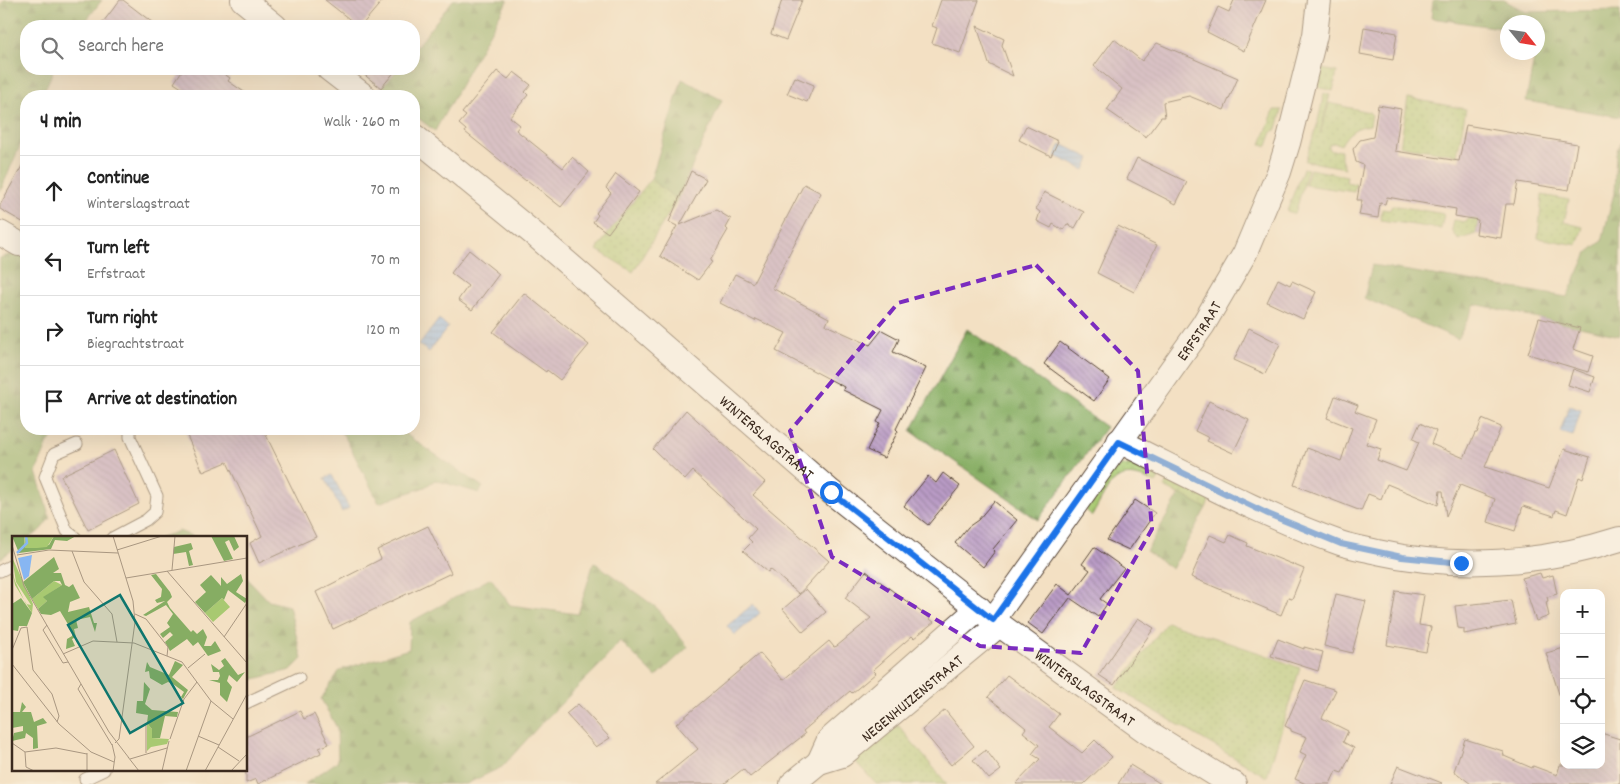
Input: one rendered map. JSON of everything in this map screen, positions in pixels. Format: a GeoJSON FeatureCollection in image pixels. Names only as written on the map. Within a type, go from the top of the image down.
{"type":"FeatureCollection","features":[{"type":"Feature","properties":{"kind":"street"},"geometry":{"type":"LineString","coordinates":[[243,0],[268,20]]}},
{"type":"Feature","properties":{"kind":"street","name":"ERFSTRAAT"},"geometry":{"type":"LineString","coordinates":[[990,618],[1203,325],[1245,253],[1279,172],[1288,143],[1315,35],[1319,0]]}},
{"type":"Feature","properties":{"kind":"street"},"geometry":{"type":"LineString","coordinates":[[337,75],[356,90]]}},
{"type":"Feature","properties":{"kind":"street","name":"WINTERSLAGSTRAAT"},"geometry":{"type":"LineString","coordinates":[[420,141],[534,234],[831,492],[990,618],[1146,731],[1234,784]]}},
{"type":"Feature","properties":{"kind":"street"},"geometry":{"type":"LineString","coordinates":[[1119,442],[1277,518],[1341,544],[1402,557],[1461,563],[1530,560],[1620,539]]}},
{"type":"Feature","properties":{"kind":"street","name":"NEGENHUIZENSTRAAT"},"geometry":{"type":"LineString","coordinates":[[792,784],[819,762],[829,740],[990,618]]}},
{"type":"Feature","properties":{"kind":"lane"},"geometry":{"type":"LineString","coordinates":[[116,536],[146,520],[155,512],[157,496],[130,435]]}},
{"type":"Feature","properties":{"kind":"lane"},"geometry":{"type":"LineString","coordinates":[[73,536],[67,531],[45,477],[54,454],[77,444]]}},
{"type":"Feature","properties":{"kind":"lane"},"geometry":{"type":"LineString","coordinates":[[0,571],[12,565]]}},
{"type":"Feature","properties":{"kind":"lane"},"geometry":{"type":"LineString","coordinates":[[248,702],[299,678]]}},
{"type":"Feature","properties":{"kind":"lane"},"geometry":{"type":"LineString","coordinates":[[85,779],[100,772]]}},
{"type":"Feature","properties":{"kind":"highlighted area"},"geometry":{"type":"Polygon","coordinates":[[[1036,265],[1138,371],[1152,529],[1081,653],[980,646],[832,557],[790,431],[898,303],[1036,265]]]}},
{"type":"Feature","properties":{"kind":"green space"},"geometry":{"type":"Polygon","coordinates":[[[4,0],[102,0],[87,20],[20,20],[20,75],[51,75],[45,90],[20,90],[20,146],[0,192],[0,6],[4,0]]]}},
{"type":"Feature","properties":{"kind":"green space"},"geometry":{"type":"Polygon","coordinates":[[[453,0],[508,0],[435,131],[420,120],[420,90],[381,89],[393,75],[420,75],[420,41],[453,0]]]}},
{"type":"Feature","properties":{"kind":"green space"},"geometry":{"type":"Polygon","coordinates":[[[1433,0],[1504,0],[1526,12],[1620,10],[1620,117],[1526,101],[1534,60],[1545,60],[1545,15],[1500,15],[1500,28],[1431,18],[1433,0]]]}},
{"type":"Feature","properties":{"kind":"green space"},"geometry":{"type":"Polygon","coordinates":[[[1318,68],[1337,72],[1333,91],[1320,88],[1314,79],[1318,68]]]}},
{"type":"Feature","properties":{"kind":"green space"},"geometry":{"type":"Polygon","coordinates":[[[682,79],[722,100],[677,200],[651,179],[682,79]]]}},
{"type":"Feature","properties":{"kind":"green space"},"geometry":{"type":"Polygon","coordinates":[[[1324,93],[1330,95],[1320,134],[1329,103],[1369,112],[1372,115],[1370,125],[1353,131],[1341,145],[1329,144],[1331,151],[1341,150],[1341,158],[1345,168],[1305,161],[1317,125],[1324,93]]]}},
{"type":"Feature","properties":{"kind":"green space"},"geometry":{"type":"Polygon","coordinates":[[[1408,98],[1466,109],[1457,155],[1400,146],[1408,98]]]}},
{"type":"Feature","properties":{"kind":"green space"},"geometry":{"type":"Polygon","coordinates":[[[1274,110],[1282,110],[1277,129],[1272,132],[1267,146],[1261,144],[1274,110]]]}},
{"type":"Feature","properties":{"kind":"green space"},"geometry":{"type":"Polygon","coordinates":[[[1620,142],[1620,336],[1475,304],[1458,339],[1364,298],[1372,265],[1567,297],[1587,253],[1602,241],[1614,193],[1616,153],[1620,142]]]}},
{"type":"Feature","properties":{"kind":"green space"},"geometry":{"type":"Polygon","coordinates":[[[1303,168],[1308,169],[1295,214],[1287,211],[1303,168]]]}},
{"type":"Feature","properties":{"kind":"green space"},"geometry":{"type":"Polygon","coordinates":[[[1310,169],[1347,176],[1346,182],[1356,184],[1354,192],[1305,185],[1310,169]]]}},
{"type":"Feature","properties":{"kind":"green space"},"geometry":{"type":"Polygon","coordinates":[[[651,179],[677,200],[633,272],[597,250],[608,233],[651,179]]]}},
{"type":"Feature","properties":{"kind":"green space"},"geometry":{"type":"Polygon","coordinates":[[[1542,195],[1569,200],[1564,222],[1583,227],[1577,245],[1538,238],[1542,195]]]}},
{"type":"Feature","properties":{"kind":"green space"},"geometry":{"type":"Polygon","coordinates":[[[1392,205],[1444,214],[1441,229],[1380,220],[1382,209],[1390,210],[1392,205]]]}},
{"type":"Feature","properties":{"kind":"green space"},"geometry":{"type":"Polygon","coordinates":[[[1468,218],[1478,220],[1476,234],[1458,240],[1452,230],[1454,220],[1467,222],[1468,218]]]}},
{"type":"Feature","properties":{"kind":"green space"},"geometry":{"type":"Polygon","coordinates":[[[17,252],[20,254],[20,435],[54,435],[48,443],[36,472],[50,518],[42,528],[31,536],[12,536],[12,550],[0,559],[0,258],[17,252]]]}},
{"type":"Feature","properties":{"kind":"green space"},"geometry":{"type":"Polygon","coordinates":[[[967,329],[1106,427],[1038,520],[911,431],[967,329]]]}},
{"type":"Feature","properties":{"kind":"green space"},"geometry":{"type":"Polygon","coordinates":[[[343,435],[407,435],[483,487],[479,493],[435,480],[425,487],[379,503],[343,435]]]}},
{"type":"Feature","properties":{"kind":"green space"},"geometry":{"type":"Polygon","coordinates":[[[1144,465],[1161,475],[1156,483],[1131,475],[1122,476],[1115,480],[1104,494],[1092,516],[1084,508],[1109,474],[1121,466],[1144,465]]]}},
{"type":"Feature","properties":{"kind":"green space"},"geometry":{"type":"Polygon","coordinates":[[[1170,477],[1211,497],[1206,508],[1164,487],[1170,477]]]}},
{"type":"Feature","properties":{"kind":"green space"},"geometry":{"type":"Polygon","coordinates":[[[1180,494],[1206,508],[1172,569],[1146,551],[1180,494]]]}},
{"type":"Feature","properties":{"kind":"green space"},"geometry":{"type":"Polygon","coordinates":[[[179,531],[192,536],[165,536],[179,531]]]}},
{"type":"Feature","properties":{"kind":"green space"},"geometry":{"type":"Polygon","coordinates":[[[594,562],[657,608],[688,647],[656,677],[620,641],[601,664],[539,726],[502,767],[466,784],[305,784],[338,761],[337,728],[321,699],[340,670],[409,649],[410,622],[491,578],[510,605],[578,614],[594,562]]]}},
{"type":"Feature","properties":{"kind":"green space"},"geometry":{"type":"Polygon","coordinates":[[[248,579],[269,601],[289,606],[302,659],[291,670],[248,681],[248,579]]]}},
{"type":"Feature","properties":{"kind":"green space"},"geometry":{"type":"Polygon","coordinates":[[[1167,622],[1300,668],[1267,777],[1116,688],[1167,622]]]}},
{"type":"Feature","properties":{"kind":"green space"},"geometry":{"type":"Polygon","coordinates":[[[898,725],[947,784],[876,784],[854,760],[898,725]]]}},
{"type":"Feature","properties":{"kind":"water"},"geometry":{"type":"Polygon","coordinates":[[[1061,144],[1090,158],[1085,170],[1055,156],[1061,144]]]}},
{"type":"Feature","properties":{"kind":"water"},"geometry":{"type":"Polygon","coordinates":[[[439,319],[448,327],[429,352],[420,344],[439,319]]]}},
{"type":"Feature","properties":{"kind":"water"},"geometry":{"type":"Polygon","coordinates":[[[1569,406],[1581,410],[1573,436],[1560,432],[1569,406]]]}},
{"type":"Feature","properties":{"kind":"water"},"geometry":{"type":"Polygon","coordinates":[[[332,475],[349,508],[342,512],[325,478],[332,475]]]}},
{"type":"Feature","properties":{"kind":"water"},"geometry":{"type":"Polygon","coordinates":[[[753,604],[760,613],[735,635],[727,626],[753,604]]]}},
{"type":"Feature","properties":{"kind":"building"},"geometry":{"type":"Polygon","coordinates":[[[120,0],[123,0],[149,20],[105,20],[120,0]]]}},
{"type":"Feature","properties":{"kind":"building"},"geometry":{"type":"Polygon","coordinates":[[[325,0],[383,0],[366,20],[350,20],[325,0]]]}},
{"type":"Feature","properties":{"kind":"building"},"geometry":{"type":"Polygon","coordinates":[[[782,0],[802,0],[786,40],[771,34],[782,0]]]}},
{"type":"Feature","properties":{"kind":"building"},"geometry":{"type":"Polygon","coordinates":[[[941,0],[979,0],[960,53],[932,43],[937,28],[932,26],[941,0]]]}},
{"type":"Feature","properties":{"kind":"building"},"geometry":{"type":"Polygon","coordinates":[[[1234,0],[1266,0],[1244,51],[1207,32],[1218,7],[1229,12],[1234,0]]]}},
{"type":"Feature","properties":{"kind":"building"},"geometry":{"type":"Polygon","coordinates":[[[977,26],[1004,39],[1002,45],[1013,76],[989,64],[977,26]]]}},
{"type":"Feature","properties":{"kind":"building"},"geometry":{"type":"Polygon","coordinates":[[[1364,27],[1397,33],[1393,60],[1360,54],[1364,27]]]}},
{"type":"Feature","properties":{"kind":"building"},"geometry":{"type":"Polygon","coordinates":[[[1114,39],[1142,61],[1157,43],[1238,78],[1224,110],[1189,96],[1163,102],[1165,117],[1161,117],[1146,137],[1107,110],[1122,89],[1094,66],[1114,39]]]}},
{"type":"Feature","properties":{"kind":"building"},"geometry":{"type":"Polygon","coordinates":[[[497,71],[508,79],[514,72],[531,85],[525,92],[528,95],[510,117],[520,125],[516,130],[563,168],[572,157],[589,172],[561,207],[465,132],[466,130],[459,124],[466,116],[462,113],[497,71]]]}},
{"type":"Feature","properties":{"kind":"building"},"geometry":{"type":"Polygon","coordinates":[[[179,75],[226,75],[230,78],[228,81],[241,90],[185,90],[174,83],[179,75]]]}},
{"type":"Feature","properties":{"kind":"building"},"geometry":{"type":"Polygon","coordinates":[[[365,75],[392,75],[381,88],[365,75]]]}},
{"type":"Feature","properties":{"kind":"building"},"geometry":{"type":"Polygon","coordinates":[[[795,77],[814,85],[807,102],[787,94],[795,77]]]}},
{"type":"Feature","properties":{"kind":"building"},"geometry":{"type":"Polygon","coordinates":[[[1378,105],[1401,109],[1395,151],[1459,161],[1466,125],[1577,144],[1569,190],[1518,182],[1514,204],[1506,204],[1501,238],[1476,234],[1478,220],[1455,216],[1456,209],[1387,197],[1385,204],[1380,203],[1378,218],[1359,215],[1362,200],[1357,200],[1363,165],[1356,162],[1353,149],[1360,140],[1373,137],[1378,105]]]}},
{"type":"Feature","properties":{"kind":"building"},"geometry":{"type":"Polygon","coordinates":[[[1026,126],[1058,141],[1051,156],[1019,140],[1026,126]]]}},
{"type":"Feature","properties":{"kind":"building"},"geometry":{"type":"Polygon","coordinates":[[[1137,158],[1187,182],[1176,204],[1127,179],[1137,158]]]}},
{"type":"Feature","properties":{"kind":"building"},"geometry":{"type":"Polygon","coordinates":[[[20,170],[20,221],[0,209],[0,205],[20,170]]]}},
{"type":"Feature","properties":{"kind":"building"},"geometry":{"type":"Polygon","coordinates":[[[691,171],[706,179],[680,225],[716,210],[731,219],[726,228],[728,230],[710,261],[712,262],[698,280],[660,256],[677,226],[669,222],[691,171]]]}},
{"type":"Feature","properties":{"kind":"building"},"geometry":{"type":"Polygon","coordinates":[[[616,174],[639,192],[608,233],[593,222],[598,215],[596,213],[611,193],[606,188],[616,174]]]}},
{"type":"Feature","properties":{"kind":"building"},"geometry":{"type":"Polygon","coordinates":[[[804,184],[821,193],[772,288],[829,318],[826,325],[870,345],[882,330],[899,339],[893,352],[926,368],[884,458],[867,450],[880,423],[877,422],[883,410],[843,390],[844,387],[776,351],[786,333],[756,319],[755,321],[720,303],[735,274],[753,283],[804,184]]]}},
{"type":"Feature","properties":{"kind":"building"},"geometry":{"type":"Polygon","coordinates":[[[1044,192],[1084,212],[1075,228],[1067,224],[1063,230],[1053,224],[1051,228],[1037,221],[1040,212],[1036,209],[1044,192]]]}},
{"type":"Feature","properties":{"kind":"building"},"geometry":{"type":"Polygon","coordinates":[[[1118,226],[1157,245],[1134,292],[1097,273],[1118,226]]]}},
{"type":"Feature","properties":{"kind":"building"},"geometry":{"type":"Polygon","coordinates":[[[469,250],[499,274],[472,310],[458,300],[468,286],[451,273],[469,250]]]}},
{"type":"Feature","properties":{"kind":"building"},"geometry":{"type":"Polygon","coordinates":[[[1278,279],[1290,285],[1292,281],[1316,292],[1303,319],[1267,302],[1278,279]]]}},
{"type":"Feature","properties":{"kind":"building"},"geometry":{"type":"Polygon","coordinates":[[[524,293],[589,345],[560,380],[504,342],[493,332],[524,293]]]}},
{"type":"Feature","properties":{"kind":"building"},"geometry":{"type":"Polygon","coordinates":[[[1539,318],[1580,328],[1573,349],[1593,356],[1588,372],[1528,354],[1539,318]]]}},
{"type":"Feature","properties":{"kind":"building"},"geometry":{"type":"Polygon","coordinates":[[[1249,328],[1280,344],[1265,374],[1234,360],[1249,328]]]}},
{"type":"Feature","properties":{"kind":"building"},"geometry":{"type":"Polygon","coordinates":[[[1060,342],[1110,379],[1094,401],[1044,364],[1060,342]]]}},
{"type":"Feature","properties":{"kind":"building"},"geometry":{"type":"Polygon","coordinates":[[[1573,369],[1595,377],[1590,392],[1568,385],[1573,369]]]}},
{"type":"Feature","properties":{"kind":"building"},"geometry":{"type":"Polygon","coordinates":[[[1335,396],[1358,405],[1355,411],[1376,419],[1366,444],[1381,449],[1377,460],[1406,471],[1419,442],[1413,439],[1420,423],[1436,431],[1431,444],[1464,458],[1482,419],[1501,427],[1485,467],[1549,488],[1564,449],[1590,457],[1583,479],[1579,477],[1567,514],[1556,510],[1554,516],[1523,506],[1515,531],[1488,522],[1495,499],[1460,485],[1446,516],[1443,491],[1440,491],[1438,505],[1387,484],[1381,499],[1368,494],[1361,511],[1294,485],[1307,448],[1341,461],[1352,428],[1327,418],[1335,396]]]}},
{"type":"Feature","properties":{"kind":"building"},"geometry":{"type":"Polygon","coordinates":[[[1209,401],[1249,420],[1233,453],[1207,441],[1209,438],[1195,431],[1209,401]]]}},
{"type":"Feature","properties":{"kind":"building"},"geometry":{"type":"Polygon","coordinates":[[[686,410],[765,482],[753,495],[829,561],[799,594],[770,569],[768,572],[743,551],[752,542],[748,538],[756,529],[693,471],[685,480],[653,449],[686,410]]]}},
{"type":"Feature","properties":{"kind":"building"},"geometry":{"type":"Polygon","coordinates":[[[187,435],[266,435],[316,537],[259,563],[250,543],[262,536],[227,462],[203,472],[187,435]]]}},
{"type":"Feature","properties":{"kind":"building"},"geometry":{"type":"Polygon","coordinates":[[[114,450],[139,504],[88,530],[61,476],[114,450]]]}},
{"type":"Feature","properties":{"kind":"building"},"geometry":{"type":"Polygon","coordinates":[[[943,473],[960,486],[928,525],[904,506],[928,476],[936,483],[943,473]]]}},
{"type":"Feature","properties":{"kind":"building"},"geometry":{"type":"Polygon","coordinates":[[[1135,500],[1155,513],[1129,550],[1107,540],[1135,500]]]}},
{"type":"Feature","properties":{"kind":"building"},"geometry":{"type":"Polygon","coordinates":[[[994,501],[1017,520],[993,549],[995,551],[983,567],[955,543],[994,501]]]}},
{"type":"Feature","properties":{"kind":"building"},"geometry":{"type":"Polygon","coordinates":[[[428,526],[451,573],[333,629],[316,592],[381,559],[377,550],[428,526]]]}},
{"type":"Feature","properties":{"kind":"building"},"geometry":{"type":"Polygon","coordinates":[[[1210,535],[1226,542],[1230,535],[1248,543],[1247,546],[1304,569],[1292,599],[1288,598],[1281,615],[1191,577],[1210,535]]]}},
{"type":"Feature","properties":{"kind":"building"},"geometry":{"type":"Polygon","coordinates":[[[1094,547],[1124,568],[1100,599],[1107,604],[1098,617],[1070,598],[1043,634],[1028,623],[1057,584],[1071,595],[1090,570],[1082,564],[1094,547]]]}},
{"type":"Feature","properties":{"kind":"building"},"geometry":{"type":"Polygon","coordinates":[[[866,571],[934,622],[914,638],[912,636],[873,670],[876,673],[852,693],[850,691],[803,731],[805,734],[750,777],[743,769],[724,784],[655,784],[698,749],[676,724],[760,653],[783,680],[829,641],[834,647],[837,646],[871,618],[845,598],[866,571]]]}},
{"type":"Feature","properties":{"kind":"building"},"geometry":{"type":"Polygon","coordinates":[[[1540,573],[1542,578],[1553,575],[1557,594],[1547,597],[1548,601],[1546,602],[1549,616],[1536,621],[1522,578],[1540,573]]]}},
{"type":"Feature","properties":{"kind":"building"},"geometry":{"type":"Polygon","coordinates":[[[806,589],[826,612],[803,632],[783,609],[806,589]]]}},
{"type":"Feature","properties":{"kind":"building"},"geometry":{"type":"Polygon","coordinates":[[[1396,591],[1424,595],[1419,625],[1431,627],[1426,652],[1387,645],[1396,591]]]}},
{"type":"Feature","properties":{"kind":"building"},"geometry":{"type":"Polygon","coordinates":[[[1336,594],[1366,601],[1352,653],[1324,646],[1336,594]]]}},
{"type":"Feature","properties":{"kind":"building"},"geometry":{"type":"Polygon","coordinates":[[[1511,600],[1516,624],[1464,634],[1464,629],[1458,628],[1455,606],[1511,600]]]}},
{"type":"Feature","properties":{"kind":"building"},"geometry":{"type":"Polygon","coordinates":[[[1138,618],[1154,628],[1114,685],[1099,675],[1138,618]]]}},
{"type":"Feature","properties":{"kind":"building"},"geometry":{"type":"Polygon","coordinates":[[[1278,639],[1304,649],[1304,647],[1323,652],[1318,671],[1271,656],[1278,639]]]}},
{"type":"Feature","properties":{"kind":"building"},"geometry":{"type":"Polygon","coordinates":[[[1560,649],[1560,697],[1546,653],[1560,649]]]}},
{"type":"Feature","properties":{"kind":"building"},"geometry":{"type":"Polygon","coordinates":[[[1007,675],[1059,714],[1049,727],[1082,753],[1095,740],[1112,757],[1084,784],[1016,784],[1040,759],[1032,754],[1039,745],[1023,732],[1026,728],[988,697],[1007,675]]]}},
{"type":"Feature","properties":{"kind":"building"},"geometry":{"type":"Polygon","coordinates":[[[1305,680],[1336,690],[1322,718],[1348,731],[1343,742],[1354,748],[1342,773],[1336,771],[1330,784],[1306,784],[1295,779],[1306,755],[1300,752],[1307,737],[1291,731],[1291,729],[1285,726],[1305,680]]]}},
{"type":"Feature","properties":{"kind":"building"},"geometry":{"type":"Polygon","coordinates":[[[578,704],[610,738],[596,747],[566,714],[578,704]]]}},
{"type":"Feature","properties":{"kind":"building"},"geometry":{"type":"Polygon","coordinates":[[[945,710],[974,746],[951,765],[922,730],[945,710]]]}},
{"type":"Feature","properties":{"kind":"building"},"geometry":{"type":"Polygon","coordinates":[[[300,711],[304,719],[314,714],[329,744],[319,748],[321,753],[258,784],[256,779],[246,783],[246,772],[248,772],[248,736],[300,711]]]}},
{"type":"Feature","properties":{"kind":"building"},"geometry":{"type":"Polygon","coordinates":[[[1605,734],[1620,739],[1620,784],[1471,784],[1454,771],[1465,739],[1503,751],[1504,756],[1532,768],[1533,766],[1557,775],[1560,765],[1560,769],[1605,769],[1605,734]]]}},
{"type":"Feature","properties":{"kind":"building"},"geometry":{"type":"Polygon","coordinates":[[[986,750],[1001,770],[989,779],[973,760],[986,750]]]}},
{"type":"Feature","properties":{"kind":"building"},"geometry":{"type":"Polygon","coordinates":[[[1130,765],[1161,784],[1118,784],[1130,765]]]}},
{"type":"Feature","properties":{"kind":"building"},"geometry":{"type":"Polygon","coordinates":[[[1398,766],[1442,783],[1390,784],[1398,766]]]}},
{"type":"Feature","properties":{"kind":"route"},"geometry":{"type":"LineString","coordinates":[[831,492],[993,620],[1119,442],[1268,514],[1341,544],[1402,557],[1461,563]]}}]}
